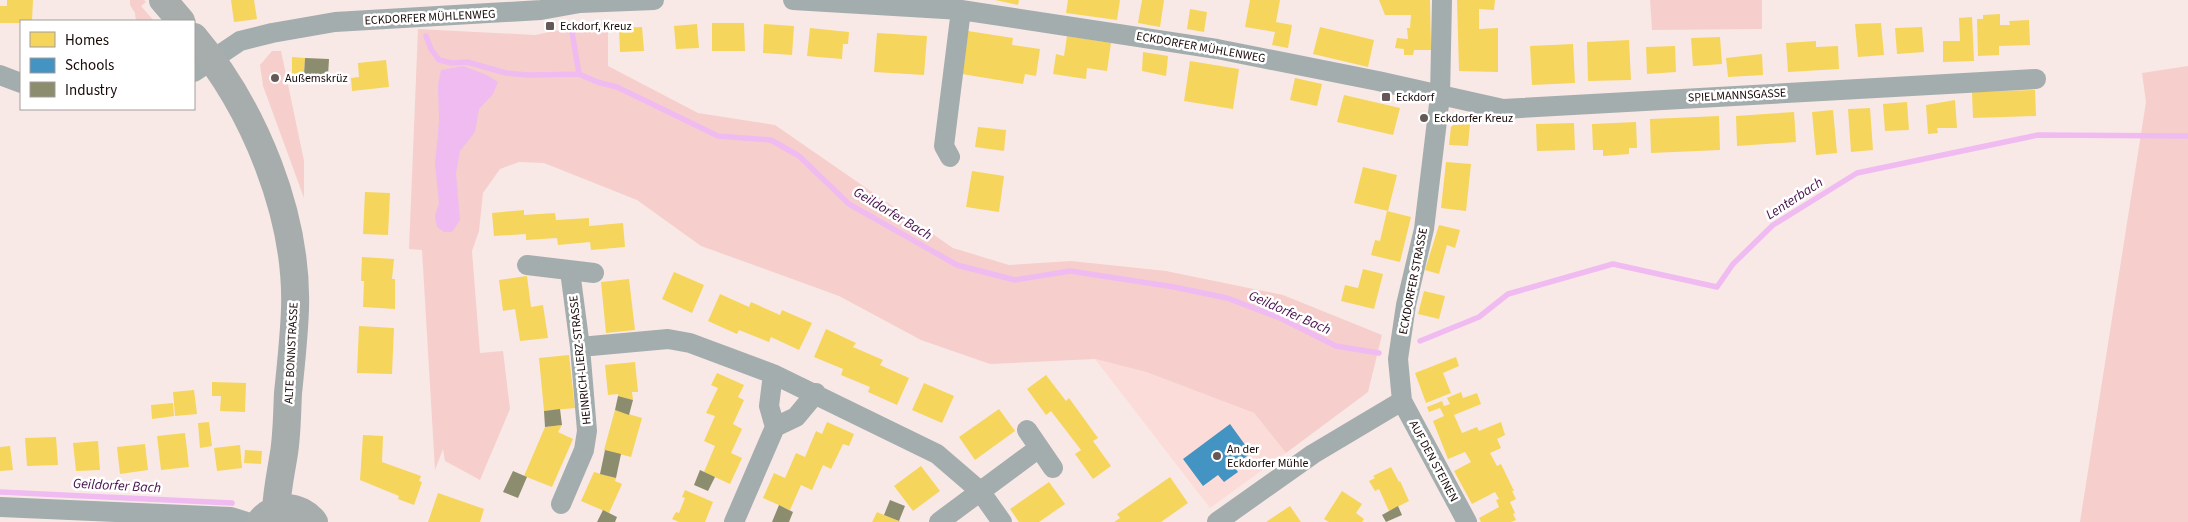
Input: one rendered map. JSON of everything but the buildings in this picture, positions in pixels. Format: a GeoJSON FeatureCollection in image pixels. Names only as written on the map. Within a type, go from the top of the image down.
{"type":"FeatureCollection","features":[{"type":"Feature","properties":{"kind":"main road"},"geometry":{"type":"LineString","coordinates":[[162,0],[179,20]]}},
{"type":"Feature","properties":{"kind":"main road","name":"ALTE BONNSTRASSE"},"geometry":{"type":"LineString","coordinates":[[195,40],[203,66],[260,143],[284,212],[290,250],[295,308],[284,452],[278,481],[287,516]]}},
{"type":"Feature","properties":{"kind":"street","name":"ECKDORFER MÜHLENWEG"},"geometry":{"type":"LineString","coordinates":[[203,66],[240,41],[272,33],[335,22],[542,10],[580,2],[654,0]]}},
{"type":"Feature","properties":{"kind":"street","name":"ECKDORFER MÜHLENWEG"},"geometry":{"type":"LineString","coordinates":[[792,0],[961,10],[1217,48],[1378,81],[1440,96]]}},
{"type":"Feature","properties":{"kind":"street","name":"ECKDORFER STRASSE"},"geometry":{"type":"LineString","coordinates":[[1402,401],[1398,359],[1406,305],[1424,229],[1440,96],[1442,0]]}},
{"type":"Feature","properties":{"kind":"street"},"geometry":{"type":"LineString","coordinates":[[950,157],[944,146],[961,10]]}},
{"type":"Feature","properties":{"kind":"street"},"geometry":{"type":"LineString","coordinates":[[0,76],[20,83]]}},
{"type":"Feature","properties":{"kind":"street","name":"SPIELMANNSGASSE"},"geometry":{"type":"LineString","coordinates":[[1440,96],[1503,109],[2036,79]]}},
{"type":"Feature","properties":{"kind":"street"},"geometry":{"type":"LineString","coordinates":[[527,265],[594,273]]}},
{"type":"Feature","properties":{"kind":"street","name":"HEINRICH-LIERZ-STRASSE"},"geometry":{"type":"LineString","coordinates":[[561,504],[584,450],[587,431],[580,347],[570,271]]}},
{"type":"Feature","properties":{"kind":"street"},"geometry":{"type":"LineString","coordinates":[[580,347],[668,339],[690,343],[773,374],[816,393],[937,454],[980,491],[1002,522]]}},
{"type":"Feature","properties":{"kind":"street"},"geometry":{"type":"LineString","coordinates":[[734,522],[774,427],[769,406],[773,374]]}},
{"type":"Feature","properties":{"kind":"street"},"geometry":{"type":"LineString","coordinates":[[774,427],[796,417],[816,393]]}},
{"type":"Feature","properties":{"kind":"street"},"geometry":{"type":"LineString","coordinates":[[1217,522],[1313,454],[1402,401]]}},
{"type":"Feature","properties":{"kind":"street","name":"AUF DEN STEINEN"},"geometry":{"type":"LineString","coordinates":[[1402,401],[1467,522]]}},
{"type":"Feature","properties":{"kind":"street"},"geometry":{"type":"LineString","coordinates":[[1027,430],[1053,468]]}},
{"type":"Feature","properties":{"kind":"street"},"geometry":{"type":"LineString","coordinates":[[939,522],[1039,448]]}},
{"type":"Feature","properties":{"kind":"street"},"geometry":{"type":"LineString","coordinates":[[0,507],[231,517],[247,522]]}},
{"type":"Feature","properties":{"kind":"shaded area"},"geometry":{"type":"Polygon","coordinates":[[[130,0],[144,0],[146,2],[141,6],[153,20],[136,20],[135,13],[130,5],[130,0]]]}},
{"type":"Feature","properties":{"kind":"shaded area"},"geometry":{"type":"Polygon","coordinates":[[[1650,0],[1762,0],[1762,29],[1652,30],[1650,0]]]}},
{"type":"Feature","properties":{"kind":"shaded area"},"geometry":{"type":"Polygon","coordinates":[[[608,20],[608,66],[698,113],[775,125],[953,248],[1009,265],[1071,261],[1166,271],[1283,295],[1382,335],[1368,392],[1286,453],[1254,413],[1146,372],[1095,359],[990,364],[921,340],[839,296],[701,246],[637,200],[544,163],[519,162],[500,169],[483,193],[479,231],[472,251],[480,353],[503,351],[510,409],[480,480],[445,461],[443,449],[435,470],[422,250],[409,249],[418,29],[535,35],[608,20]]]}},
{"type":"Feature","properties":{"kind":"shaded area"},"geometry":{"type":"Polygon","coordinates":[[[272,51],[281,51],[304,161],[304,198],[263,86],[260,65],[272,51]]]}},
{"type":"Feature","properties":{"kind":"shaded area"},"geometry":{"type":"Polygon","coordinates":[[[463,66],[487,75],[498,82],[493,94],[479,109],[475,132],[460,151],[456,173],[460,220],[452,232],[444,232],[437,227],[435,216],[439,203],[435,164],[439,121],[438,85],[441,70],[463,66]]]}},
{"type":"Feature","properties":{"kind":"shaded area"},"geometry":{"type":"Polygon","coordinates":[[[2188,66],[2188,522],[2080,522],[2146,102],[2142,73],[2188,66]]]}},
{"type":"Feature","properties":{"kind":"shaded area"},"geometry":{"type":"Polygon","coordinates":[[[1095,359],[1146,372],[1254,413],[1286,453],[1210,508],[1095,359]]]}},
{"type":"Feature","properties":{"kind":"waterway"},"geometry":{"type":"LineString","coordinates":[[572,32],[579,74]]}},
{"type":"Feature","properties":{"kind":"waterway","name":"Geildorfer Bach"},"geometry":{"type":"LineString","coordinates":[[426,36],[431,49],[439,60],[452,63],[467,62],[506,73],[529,75],[579,74],[597,82],[617,87],[718,136],[771,140],[799,156],[849,204],[957,265],[1015,280],[1070,271],[1174,287],[1227,298],[1280,318],[1336,346],[1379,353]]}},
{"type":"Feature","properties":{"kind":"waterway","name":"Lenterbach"},"geometry":{"type":"LineString","coordinates":[[1420,341],[1479,317],[1508,294],[1613,264],[1717,287],[1733,264],[1773,225],[1857,173],[2038,135],[2188,136]]}},
{"type":"Feature","properties":{"kind":"waterway","name":"Geildorfer Bach"},"geometry":{"type":"LineString","coordinates":[[0,492],[232,503]]}},
{"type":"Feature","properties":{"kind":"place","name":"Eckdorf, Kreuz"},"geometry":{"type":"Point","coordinates":[550,26]}},
{"type":"Feature","properties":{"kind":"place","name":"Außemskrüz"},"geometry":{"type":"Point","coordinates":[275,78]}},
{"type":"Feature","properties":{"kind":"place","name":"Eckdorf"},"geometry":{"type":"Point","coordinates":[1386,97]}},
{"type":"Feature","properties":{"kind":"place","name":"Eckdorfer Kreuz"},"geometry":{"type":"Point","coordinates":[1424,118]}},
{"type":"Feature","properties":{"kind":"place","name":"An der Eckdorfer Mühle"},"geometry":{"type":"Point","coordinates":[1217,456]}}]}
